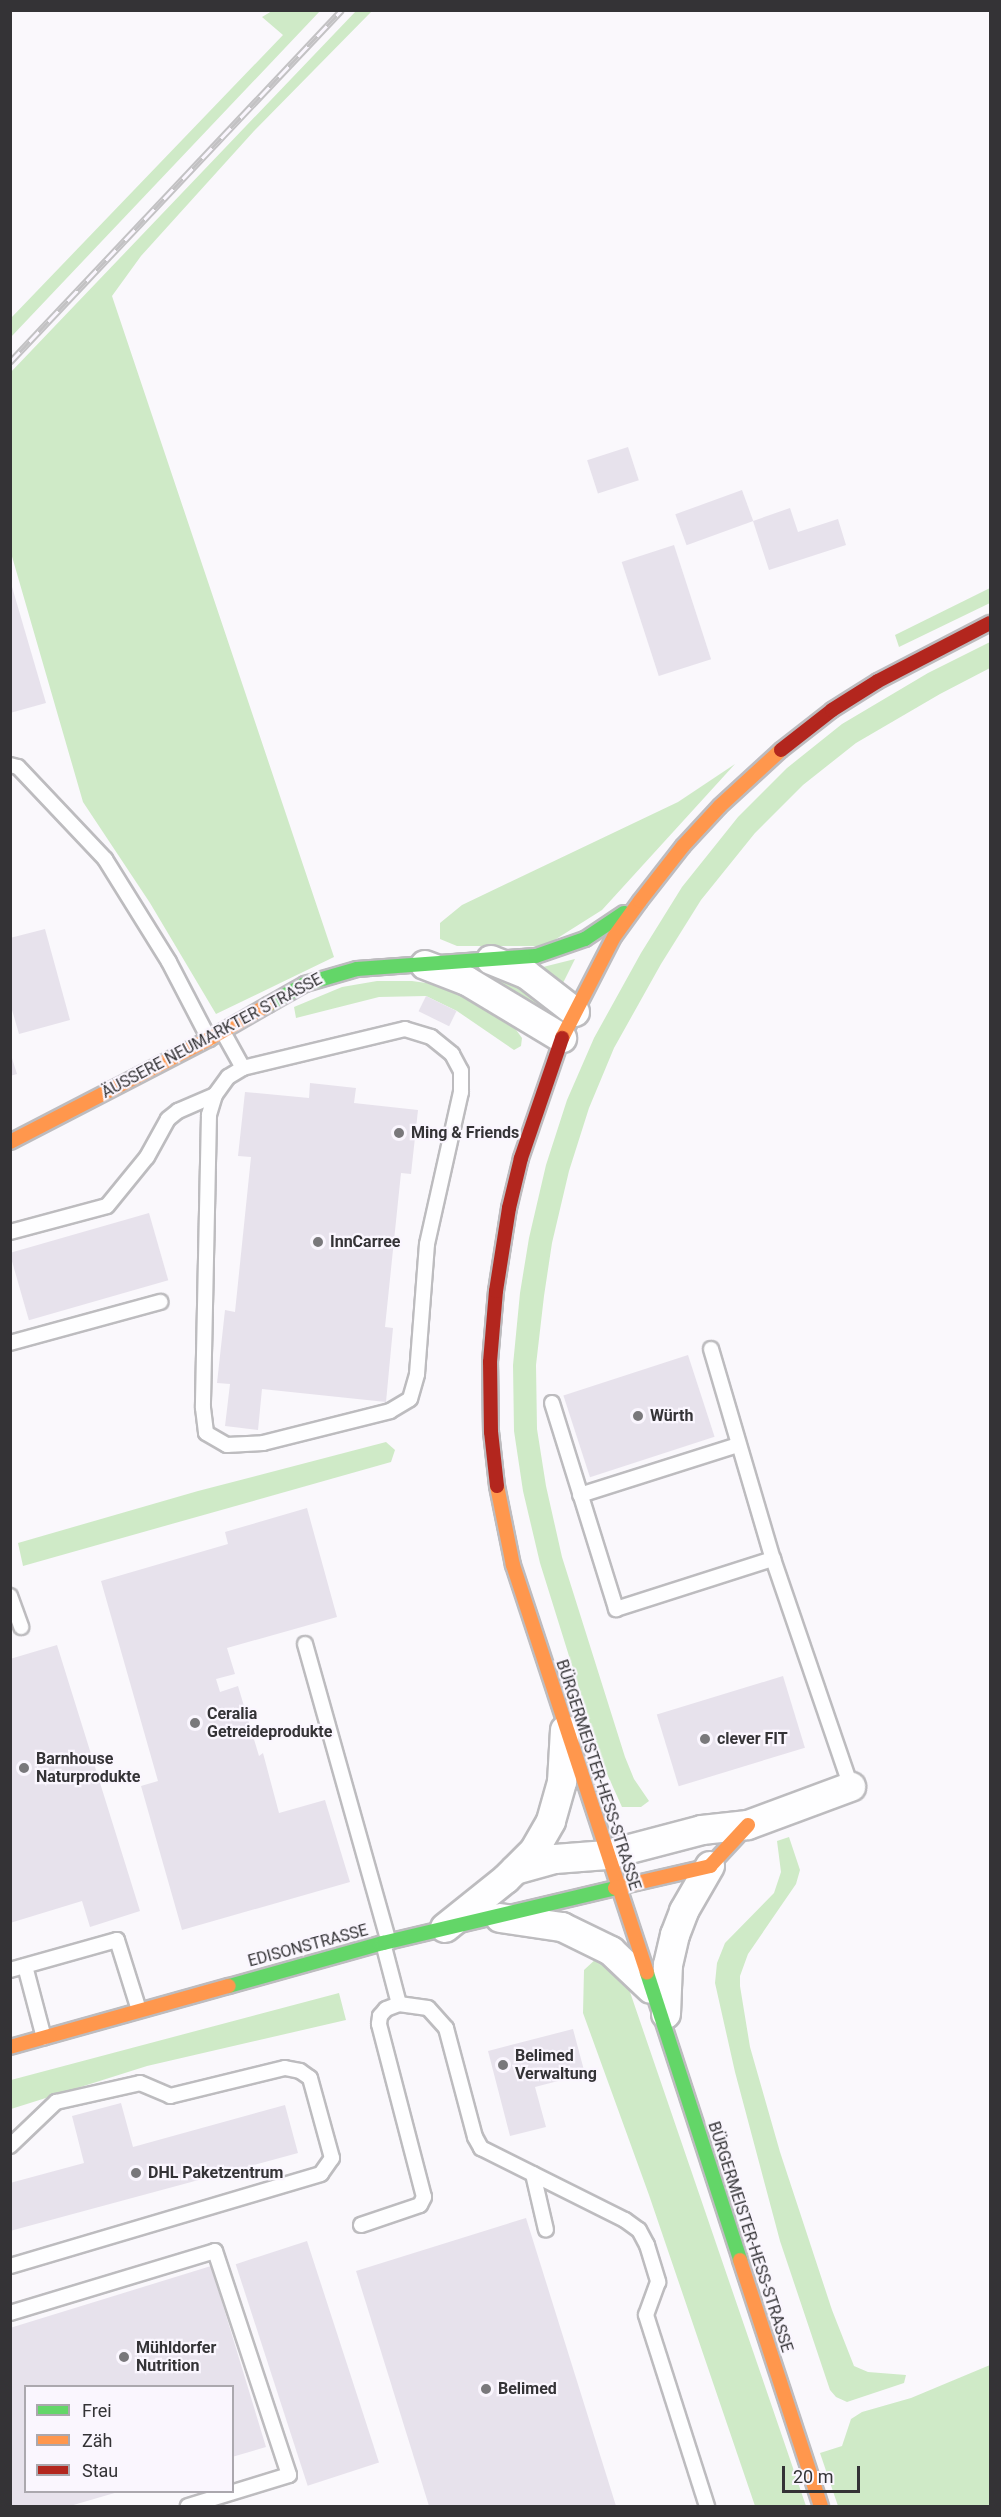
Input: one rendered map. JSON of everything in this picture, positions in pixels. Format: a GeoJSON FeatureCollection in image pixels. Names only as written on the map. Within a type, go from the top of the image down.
{"type":"FeatureCollection","features":[{"type":"Feature","properties":{"kind":"main road","name":"ÄUSSERE NEUMARKTER STRASSE"},"geometry":{"type":"LineString","coordinates":[[562,1038],[614,937],[639,901],[683,846],[720,806],[784,747],[832,710],[878,681],[990,623]]}},
{"type":"Feature","properties":{"kind":"main road","name":"ÄUSSERE NEUMARKTER STRASSE"},"geometry":{"type":"LineString","coordinates":[[10,1142],[223,1032],[305,984],[331,975],[384,966],[536,956],[572,945],[600,931],[639,901]]}},
{"type":"Feature","properties":{"kind":"main road","name":"BÜRGERMEISTER-HESS-STRASSE"},"geometry":{"type":"LineString","coordinates":[[562,1038],[522,1158],[508,1208],[500,1258],[490,1362],[491,1432],[498,1492],[513,1565],[821,2506]]}},
{"type":"Feature","properties":{"kind":"main road"},"geometry":{"type":"LineString","coordinates":[[710,1866],[748,1825]]}},
{"type":"Feature","properties":{"kind":"main road","name":"EDISONSTRASSE"},"geometry":{"type":"LineString","coordinates":[[10,2048],[386,1942],[710,1866]]}},
{"type":"Feature","properties":{"kind":"street","name":"ÄUSSERE NEUMARKTER STRASSE"},"geometry":{"type":"LineString","coordinates":[[490,960],[526,974],[575,1012]]}},
{"type":"Feature","properties":{"kind":"street","name":"ÄUSSERE NEUMARKTER STRASSE"},"geometry":{"type":"LineString","coordinates":[[424,965],[467,981],[562,1038]]}},
{"type":"Feature","properties":{"kind":"street"},"geometry":{"type":"LineString","coordinates":[[444,1929],[515,1870],[534,1851],[551,1821],[562,1782],[565,1728]]}},
{"type":"Feature","properties":{"kind":"street"},"geometry":{"type":"LineString","coordinates":[[515,1870],[555,1859],[607,1855],[702,1830],[748,1825],[851,1788]]}},
{"type":"Feature","properties":{"kind":"street"},"geometry":{"type":"LineString","coordinates":[[665,2031],[668,1965],[675,1935],[684,1911],[710,1866]]}},
{"type":"Feature","properties":{"kind":"street"},"geometry":{"type":"LineString","coordinates":[[492,1917],[562,1927],[610,1951],[651,1989]]}},
{"type":"Feature","properties":{"kind":"lane"},"geometry":{"type":"LineString","coordinates":[[10,765],[18,766],[105,859],[169,962],[209,1039]]}},
{"type":"Feature","properties":{"kind":"lane"},"geometry":{"type":"LineString","coordinates":[[405,1029],[431,1037],[452,1053],[461,1071],[461,1092],[427,1244],[417,1374],[410,1399],[390,1411],[263,1443],[227,1445],[206,1433],[203,1408],[209,1115],[215,1095],[228,1077],[243,1068],[405,1029]]}},
{"type":"Feature","properties":{"kind":"lane"},"geometry":{"type":"LineString","coordinates":[[223,1032],[243,1068]]}},
{"type":"Feature","properties":{"kind":"lane"},"geometry":{"type":"LineString","coordinates":[[10,1232],[107,1206],[147,1157],[168,1119],[178,1110],[215,1095]]}},
{"type":"Feature","properties":{"kind":"lane"},"geometry":{"type":"LineString","coordinates":[[10,1342],[160,1302]]}},
{"type":"Feature","properties":{"kind":"lane"},"geometry":{"type":"LineString","coordinates":[[711,1349],[773,1560],[851,1788]]}},
{"type":"Feature","properties":{"kind":"lane"},"geometry":{"type":"LineString","coordinates":[[552,1403],[616,1609],[773,1560]]}},
{"type":"Feature","properties":{"kind":"lane"},"geometry":{"type":"LineString","coordinates":[[580,1495],[738,1445]]}},
{"type":"Feature","properties":{"kind":"lane"},"geometry":{"type":"LineString","coordinates":[[10,1596],[21,1627]]}},
{"type":"Feature","properties":{"kind":"lane"},"geometry":{"type":"LineString","coordinates":[[305,1644],[386,1942],[399,2004]]}},
{"type":"Feature","properties":{"kind":"lane"},"geometry":{"type":"LineString","coordinates":[[10,1970],[117,1940],[139,2010]]}},
{"type":"Feature","properties":{"kind":"lane"},"geometry":{"type":"LineString","coordinates":[[25,1966],[44,2038]]}},
{"type":"Feature","properties":{"kind":"lane"},"geometry":{"type":"LineString","coordinates":[[361,2225],[420,2205],[424,2198],[380,2024],[380,2016],[386,2009],[399,2004],[428,2008],[446,2028],[475,2137],[481,2148],[625,2220],[639,2230],[647,2245],[658,2282],[646,2315],[707,2506]]}},
{"type":"Feature","properties":{"kind":"lane"},"geometry":{"type":"LineString","coordinates":[[10,2146],[56,2102],[140,2083],[170,2096],[285,2068],[300,2071],[310,2078],[332,2158],[321,2174],[10,2266]]}},
{"type":"Feature","properties":{"kind":"lane"},"geometry":{"type":"LineString","coordinates":[[533,2174],[546,2230]]}},
{"type":"Feature","properties":{"kind":"lane"},"geometry":{"type":"LineString","coordinates":[[10,2313],[215,2252],[289,2475],[234,2492]]}},
{"type":"Feature","properties":{"kind":"lane"},"geometry":{"type":"LineString","coordinates":[[188,2506],[230,2493]]}},
{"type":"Feature","properties":{"kind":"green space"},"geometry":{"type":"Polygon","coordinates":[[[272,11],[320,11],[11,337],[11,318],[283,35],[262,17],[272,11]]]}},
{"type":"Feature","properties":{"kind":"green space"},"geometry":{"type":"Polygon","coordinates":[[[356,11],[372,11],[254,131],[141,256],[112,296],[334,957],[216,1014],[150,903],[83,802],[11,553],[10,373],[356,11]]]}},
{"type":"Feature","properties":{"kind":"green space"},"geometry":{"type":"Polygon","coordinates":[[[990,588],[990,603],[899,647],[895,635],[990,588]]]}},
{"type":"Feature","properties":{"kind":"green space"},"geometry":{"type":"Polygon","coordinates":[[[990,642],[990,668],[856,743],[803,785],[755,833],[701,900],[661,964],[614,1048],[589,1108],[569,1171],[552,1243],[544,1296],[536,1365],[537,1429],[546,1486],[562,1557],[625,1757],[634,1779],[649,1801],[641,1807],[622,1807],[603,1765],[540,1563],[523,1491],[514,1431],[513,1365],[520,1293],[529,1238],[546,1165],[567,1100],[594,1038],[641,953],[682,887],[738,817],[787,768],[842,724],[928,673],[990,642]]]}},
{"type":"Feature","properties":{"kind":"green space"},"geometry":{"type":"Polygon","coordinates":[[[735,764],[602,910],[545,946],[457,946],[440,939],[440,923],[462,905],[678,802],[735,764]]]}},
{"type":"Feature","properties":{"kind":"green space"},"geometry":{"type":"Polygon","coordinates":[[[575,959],[561,987],[539,968],[575,959]]]}},
{"type":"Feature","properties":{"kind":"green space"},"geometry":{"type":"Polygon","coordinates":[[[489,971],[506,977],[526,991],[544,1010],[540,1013],[480,975],[489,971]]]}},
{"type":"Feature","properties":{"kind":"green space"},"geometry":{"type":"Polygon","coordinates":[[[377,981],[412,981],[448,986],[509,1020],[522,1038],[521,1046],[514,1050],[457,1011],[426,996],[379,997],[296,1018],[294,1007],[342,987],[377,981]]]}},
{"type":"Feature","properties":{"kind":"green space"},"geometry":{"type":"Polygon","coordinates":[[[386,1442],[395,1450],[391,1462],[23,1566],[18,1543],[198,1491],[386,1442]]]}},
{"type":"Feature","properties":{"kind":"green space"},"geometry":{"type":"Polygon","coordinates":[[[789,1837],[800,1870],[796,1884],[748,1954],[740,1976],[740,1986],[750,2047],[780,2152],[832,2310],[854,2366],[868,2372],[906,2375],[904,2383],[847,2402],[836,2397],[830,2390],[780,2241],[735,2072],[715,1983],[717,1963],[725,1943],[774,1893],[781,1872],[777,1841],[789,1837]]]}},
{"type":"Feature","properties":{"kind":"green space"},"geometry":{"type":"Polygon","coordinates":[[[598,1957],[618,1972],[630,1992],[806,2506],[755,2506],[649,2195],[583,2013],[584,1970],[598,1957]]]}},
{"type":"Feature","properties":{"kind":"green space"},"geometry":{"type":"Polygon","coordinates":[[[339,1993],[346,2020],[147,2066],[11,2109],[11,2080],[339,1993]]]}},
{"type":"Feature","properties":{"kind":"green space"},"geometry":{"type":"Polygon","coordinates":[[[990,2365],[990,2506],[838,2506],[820,2453],[842,2446],[851,2419],[862,2412],[911,2398],[990,2365]]]}},
{"type":"Feature","properties":{"kind":"building"},"geometry":{"type":"Polygon","coordinates":[[[628,447],[639,480],[598,494],[587,460],[628,447]]]}},
{"type":"Feature","properties":{"kind":"building"},"geometry":{"type":"Polygon","coordinates":[[[742,490],[753,521],[687,545],[675,514],[742,490]]]}},
{"type":"Feature","properties":{"kind":"building"},"geometry":{"type":"Polygon","coordinates":[[[790,508],[798,532],[838,519],[846,545],[769,570],[753,521],[790,508]]]}},
{"type":"Feature","properties":{"kind":"building"},"geometry":{"type":"Polygon","coordinates":[[[674,545],[711,659],[659,676],[622,562],[674,545]]]}},
{"type":"Feature","properties":{"kind":"building"},"geometry":{"type":"Polygon","coordinates":[[[10,580],[46,703],[10,713],[10,580]]]}},
{"type":"Feature","properties":{"kind":"building"},"geometry":{"type":"Polygon","coordinates":[[[45,929],[70,1020],[19,1034],[10,1003],[10,938],[45,929]]]}},
{"type":"Feature","properties":{"kind":"building"},"geometry":{"type":"Polygon","coordinates":[[[426,996],[457,1011],[449,1026],[419,1011],[426,996]]]}},
{"type":"Feature","properties":{"kind":"building"},"geometry":{"type":"Polygon","coordinates":[[[10,1052],[17,1074],[10,1076],[10,1052]]]}},
{"type":"Feature","properties":{"kind":"building","name":"InnCarree"},"geometry":{"type":"Polygon","coordinates":[[[310,1083],[356,1088],[354,1103],[418,1110],[411,1174],[401,1173],[385,1327],[393,1328],[386,1402],[262,1389],[258,1430],[225,1426],[230,1384],[217,1383],[225,1310],[235,1312],[251,1157],[238,1156],[245,1092],[309,1098],[310,1083]]]}},
{"type":"Feature","properties":{"kind":"building"},"geometry":{"type":"Polygon","coordinates":[[[149,1213],[168,1280],[29,1320],[10,1253],[149,1213]]]}},
{"type":"Feature","properties":{"kind":"building"},"geometry":{"type":"Polygon","coordinates":[[[688,1355],[715,1437],[590,1477],[563,1395],[688,1355]]]}},
{"type":"Feature","properties":{"kind":"building","name":"Ceralia Getreideprodukte"},"geometry":{"type":"Polygon","coordinates":[[[307,1508],[337,1617],[227,1648],[235,1674],[216,1679],[220,1692],[238,1686],[259,1756],[263,1753],[279,1813],[325,1800],[350,1882],[182,1930],[141,1786],[158,1781],[101,1581],[228,1544],[225,1532],[307,1508]]]}},
{"type":"Feature","properties":{"kind":"building"},"geometry":{"type":"Polygon","coordinates":[[[57,1645],[140,1911],[90,1927],[82,1901],[10,1923],[10,1659],[57,1645]]]}},
{"type":"Feature","properties":{"kind":"building"},"geometry":{"type":"Polygon","coordinates":[[[783,1676],[805,1748],[679,1786],[657,1715],[783,1676]]]}},
{"type":"Feature","properties":{"kind":"building"},"geometry":{"type":"Polygon","coordinates":[[[573,2029],[585,2074],[535,2087],[546,2127],[510,2136],[488,2051],[573,2029]]]}},
{"type":"Feature","properties":{"kind":"building","name":"DHL Paketzentrum"},"geometry":{"type":"Polygon","coordinates":[[[121,2103],[133,2147],[285,2105],[298,2153],[10,2231],[10,2183],[84,2163],[72,2116],[121,2103]]]}},
{"type":"Feature","properties":{"kind":"building","name":"Belimed"},"geometry":{"type":"Polygon","coordinates":[[[526,2218],[616,2506],[429,2506],[356,2271],[526,2218]]]}},
{"type":"Feature","properties":{"kind":"building"},"geometry":{"type":"Polygon","coordinates":[[[307,2241],[379,2463],[308,2486],[236,2264],[307,2241]]]}},
{"type":"Feature","properties":{"kind":"building","name":"Mühldorfer Nutrition"},"geometry":{"type":"Polygon","coordinates":[[[211,2266],[266,2447],[234,2456],[234,2385],[24,2385],[24,2493],[115,2493],[70,2506],[10,2506],[10,2328],[211,2266]]]}},
{"type":"Feature","properties":{"kind":"railway"},"geometry":{"type":"LineString","coordinates":[[10,362],[342,10]]}},
{"type":"Feature","properties":{"kind":"traffic: fast"},"geometry":{"type":"LineString","coordinates":[[268,1005],[305,984],[357,969],[536,956],[585,939],[624,913]]}},
{"type":"Feature","properties":{"kind":"traffic: fast"},"geometry":{"type":"LineString","coordinates":[[229,1986],[383,1943],[615,1888]]}},
{"type":"Feature","properties":{"kind":"traffic: fast"},"geometry":{"type":"LineString","coordinates":[[647,1973],[740,2260]]}},
{"type":"Feature","properties":{"kind":"traffic: slow"},"geometry":{"type":"LineString","coordinates":[[562,1038],[614,937],[640,901],[683,846],[720,806],[781,750]]}},
{"type":"Feature","properties":{"kind":"traffic: slow"},"geometry":{"type":"LineString","coordinates":[[10,1142],[209,1039],[268,1005]]}},
{"type":"Feature","properties":{"kind":"traffic: slow"},"geometry":{"type":"LineString","coordinates":[[497,1486],[513,1565],[647,1973]]}},
{"type":"Feature","properties":{"kind":"traffic: slow"},"geometry":{"type":"LineString","coordinates":[[615,1888],[710,1866],[748,1825]]}},
{"type":"Feature","properties":{"kind":"traffic: slow"},"geometry":{"type":"LineString","coordinates":[[10,2047],[229,1986]]}},
{"type":"Feature","properties":{"kind":"traffic: slow"},"geometry":{"type":"LineString","coordinates":[[740,2260],[821,2506]]}},
{"type":"Feature","properties":{"kind":"traffic: jam"},"geometry":{"type":"LineString","coordinates":[[781,750],[832,710],[878,681],[990,623]]}},
{"type":"Feature","properties":{"kind":"traffic: jam"},"geometry":{"type":"LineString","coordinates":[[497,1486],[491,1432],[490,1362],[496,1291],[509,1208],[521,1158],[562,1038]]}},
{"type":"Feature","properties":{"kind":"place","name":"Ming & Friends"},"geometry":{"type":"Point","coordinates":[399,1133]}},
{"type":"Feature","properties":{"kind":"place","name":"InnCarree"},"geometry":{"type":"Point","coordinates":[318,1242]}},
{"type":"Feature","properties":{"kind":"place","name":"Würth"},"geometry":{"type":"Point","coordinates":[638,1416]}},
{"type":"Feature","properties":{"kind":"place","name":"Ceralia Getreideprodukte"},"geometry":{"type":"Point","coordinates":[195,1723]}},
{"type":"Feature","properties":{"kind":"place","name":"clever FIT"},"geometry":{"type":"Point","coordinates":[705,1739]}},
{"type":"Feature","properties":{"kind":"place","name":"Barnhouse Naturprodukte"},"geometry":{"type":"Point","coordinates":[24,1768]}},
{"type":"Feature","properties":{"kind":"place","name":"Belimed Verwaltung"},"geometry":{"type":"Point","coordinates":[503,2065]}},
{"type":"Feature","properties":{"kind":"place","name":"DHL Paketzentrum"},"geometry":{"type":"Point","coordinates":[136,2173]}},
{"type":"Feature","properties":{"kind":"place","name":"Mühldorfer Nutrition"},"geometry":{"type":"Point","coordinates":[124,2357]}},
{"type":"Feature","properties":{"kind":"place","name":"Belimed"},"geometry":{"type":"Point","coordinates":[486,2389]}}]}
